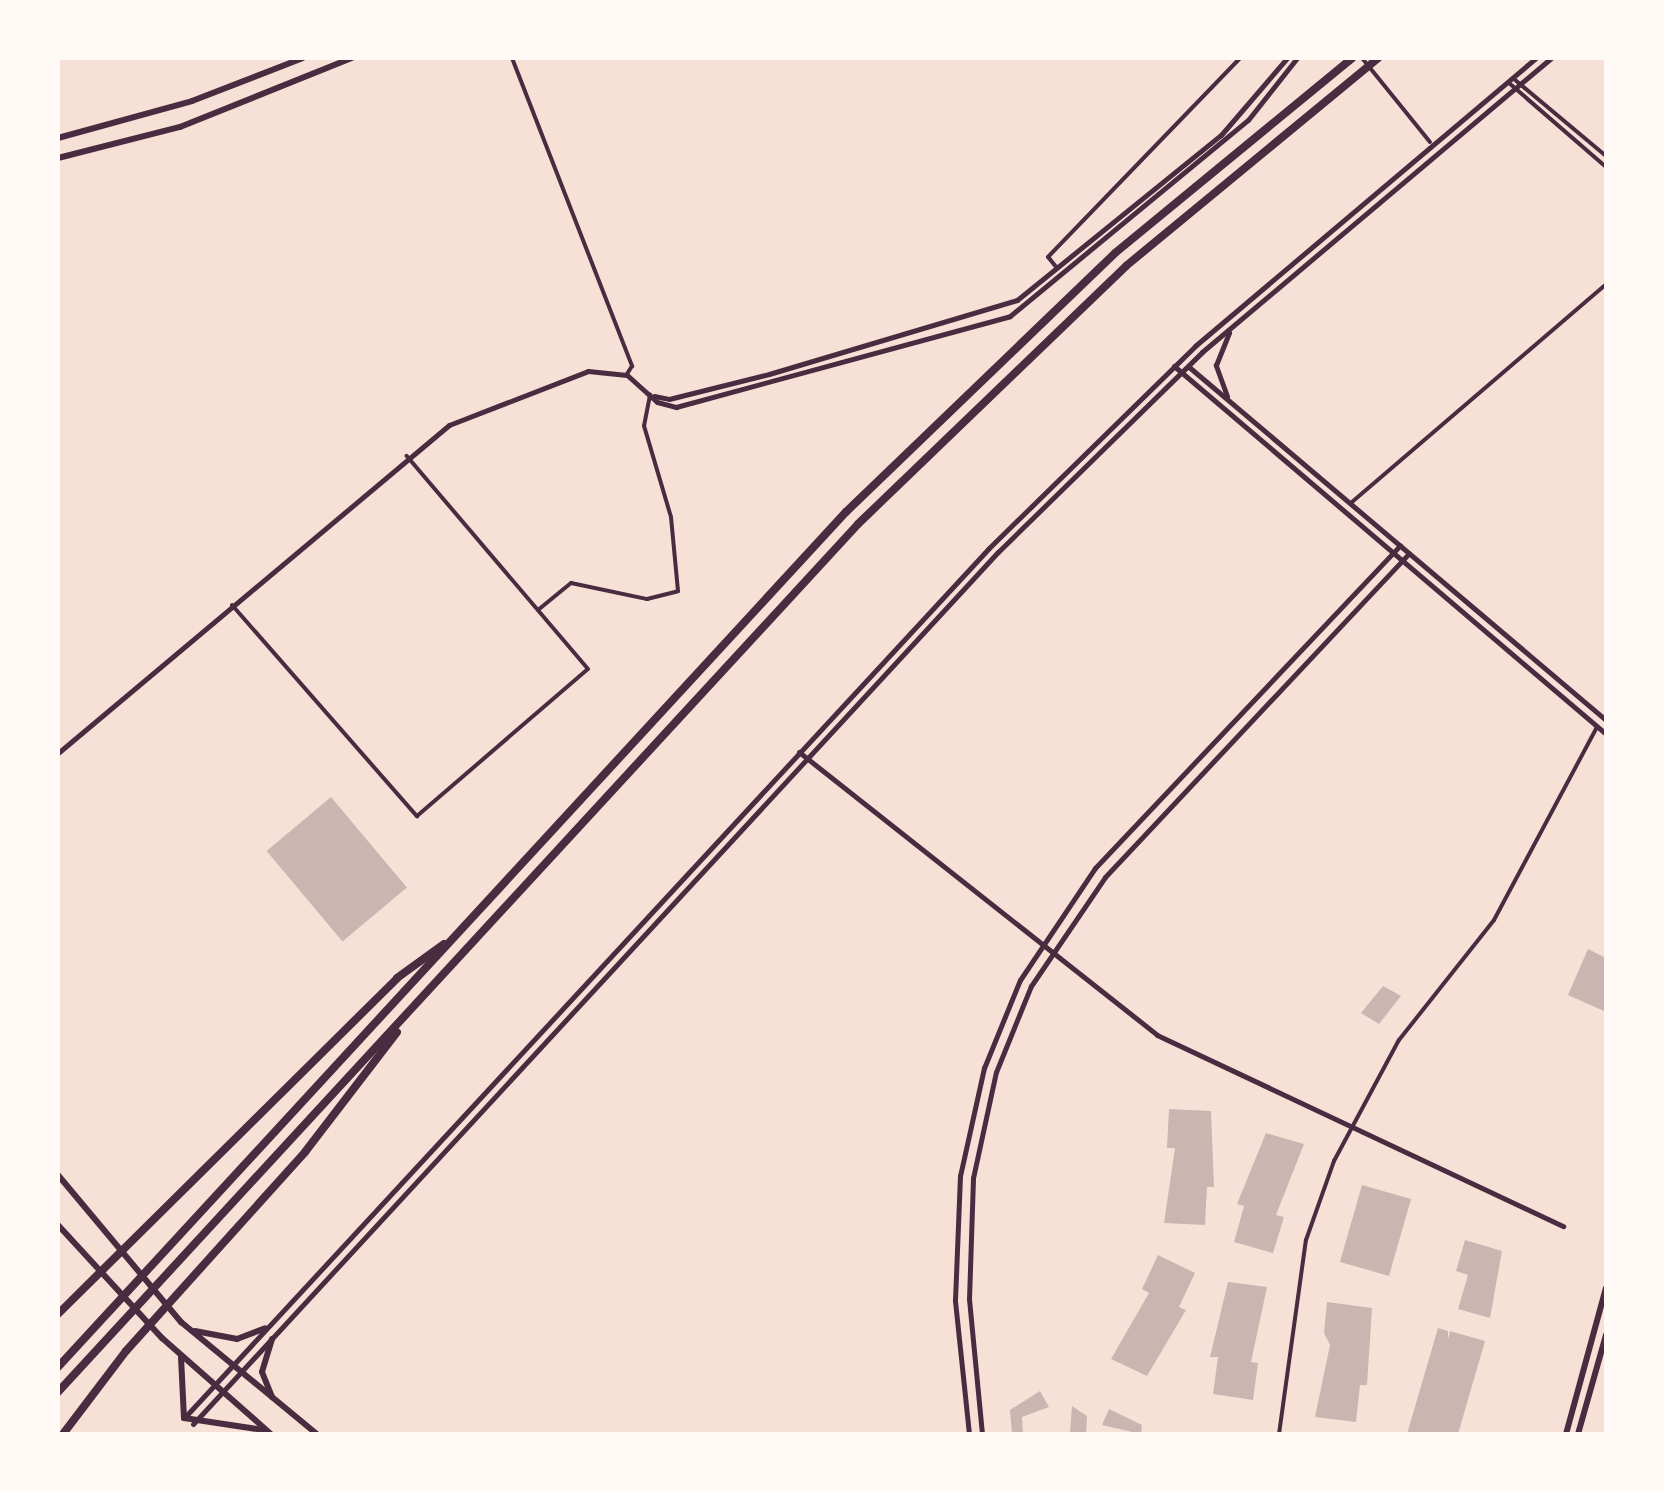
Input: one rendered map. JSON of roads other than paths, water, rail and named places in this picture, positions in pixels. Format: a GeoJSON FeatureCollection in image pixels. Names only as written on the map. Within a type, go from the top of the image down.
{"type":"FeatureCollection","features":[{"type":"Feature","properties":{"kind":"highway"},"geometry":{"type":"LineString","coordinates":[[58,1367],[846,512],[1031,330],[1214,168],[1352,58]]}},
{"type":"Feature","properties":{"kind":"highway"},"geometry":{"type":"LineString","coordinates":[[58,1392],[858,524],[1033,352],[1225,181],[1378,58]]}},
{"type":"Feature","properties":{"kind":"highway"},"geometry":{"type":"LineString","coordinates":[[58,1314],[398,978],[460,932]]}},
{"type":"Feature","properties":{"kind":"highway"},"geometry":{"type":"LineString","coordinates":[[63,1434],[126,1351],[196,1278],[444,974]]}},
{"type":"Feature","properties":{"kind":"main road"},"geometry":{"type":"LineString","coordinates":[[58,138],[192,101],[303,58]]}},
{"type":"Feature","properties":{"kind":"main road"},"geometry":{"type":"LineString","coordinates":[[58,158],[180,127],[352,58]]}},
{"type":"Feature","properties":{"kind":"main road"},"geometry":{"type":"LineString","coordinates":[[58,1175],[186,1326],[316,1434]]}},
{"type":"Feature","properties":{"kind":"main road"},"geometry":{"type":"LineString","coordinates":[[58,1225],[181,1356],[268,1432]]}},
{"type":"Feature","properties":{"kind":"main road"},"geometry":{"type":"LineString","coordinates":[[1566,1434],[1606,1288]]}},
{"type":"Feature","properties":{"kind":"main road"},"geometry":{"type":"LineString","coordinates":[[186,1326],[229,1340],[265,1328]]}},
{"type":"Feature","properties":{"kind":"main road"},"geometry":{"type":"LineString","coordinates":[[1578,1434],[1606,1335]]}},
{"type":"Feature","properties":{"kind":"main road"},"geometry":{"type":"LineString","coordinates":[[272,1339],[262,1372],[276,1402]]}},
{"type":"Feature","properties":{"kind":"main road"},"geometry":{"type":"LineString","coordinates":[[181,1356],[184,1418],[194,1424],[268,1432]]}},
{"type":"Feature","properties":{"kind":"street"},"geometry":{"type":"LineString","coordinates":[[512,58],[632,366],[627,375]]}},
{"type":"Feature","properties":{"kind":"street"},"geometry":{"type":"LineString","coordinates":[[1058,268],[1048,257],[1240,58]]}},
{"type":"Feature","properties":{"kind":"street"},"geometry":{"type":"LineString","coordinates":[[650,395],[669,399],[962,321],[1018,300],[1221,134],[1287,58]]}},
{"type":"Feature","properties":{"kind":"street"},"geometry":{"type":"LineString","coordinates":[[58,752],[406,456],[449,424],[538,387],[588,372],[627,375],[650,395],[676,407],[1010,316],[1248,120],[1298,58]]}},
{"type":"Feature","properties":{"kind":"street"},"geometry":{"type":"LineString","coordinates":[[1362,58],[1430,142]]}},
{"type":"Feature","properties":{"kind":"street"},"geometry":{"type":"LineString","coordinates":[[184,1418],[990,548],[1180,360],[1430,142],[1536,58]]}},
{"type":"Feature","properties":{"kind":"street"},"geometry":{"type":"LineString","coordinates":[[194,1424],[998,552],[1236,322],[1551,58]]}},
{"type":"Feature","properties":{"kind":"street"},"geometry":{"type":"LineString","coordinates":[[1510,77],[1606,156]]}},
{"type":"Feature","properties":{"kind":"street"},"geometry":{"type":"LineString","coordinates":[[1510,77],[1512,88],[1606,167]]}},
{"type":"Feature","properties":{"kind":"street"},"geometry":{"type":"LineString","coordinates":[[1350,504],[1606,284]]}},
{"type":"Feature","properties":{"kind":"street"},"geometry":{"type":"LineString","coordinates":[[1233,404],[1216,365],[1236,322]]}},
{"type":"Feature","properties":{"kind":"street"},"geometry":{"type":"LineString","coordinates":[[1180,360],[1606,720]]}},
{"type":"Feature","properties":{"kind":"street"},"geometry":{"type":"LineString","coordinates":[[1174,366],[1178,375],[1606,734]]}},
{"type":"Feature","properties":{"kind":"street"},"geometry":{"type":"LineString","coordinates":[[538,610],[571,583],[647,599],[678,591],[670,516],[644,426],[650,395]]}},
{"type":"Feature","properties":{"kind":"street"},"geometry":{"type":"LineString","coordinates":[[232,604],[417,816],[588,669],[406,456]]}},
{"type":"Feature","properties":{"kind":"street"},"geometry":{"type":"LineString","coordinates":[[969,1434],[956,1300],[960,1176],[984,1068],[1041,943],[1095,868],[1400,545]]}},
{"type":"Feature","properties":{"kind":"street"},"geometry":{"type":"LineString","coordinates":[[982,1434],[969,1299],[973,1178],[996,1072],[1051,951],[1105,877],[1408,552]]}},
{"type":"Feature","properties":{"kind":"street"},"geometry":{"type":"LineString","coordinates":[[1279,1434],[1306,1240],[1350,1126],[1399,1040],[1494,920],[1598,726]]}},
{"type":"Feature","properties":{"kind":"street"},"geometry":{"type":"LineString","coordinates":[[798,752],[1188,1053],[1564,1226]]}}]}
